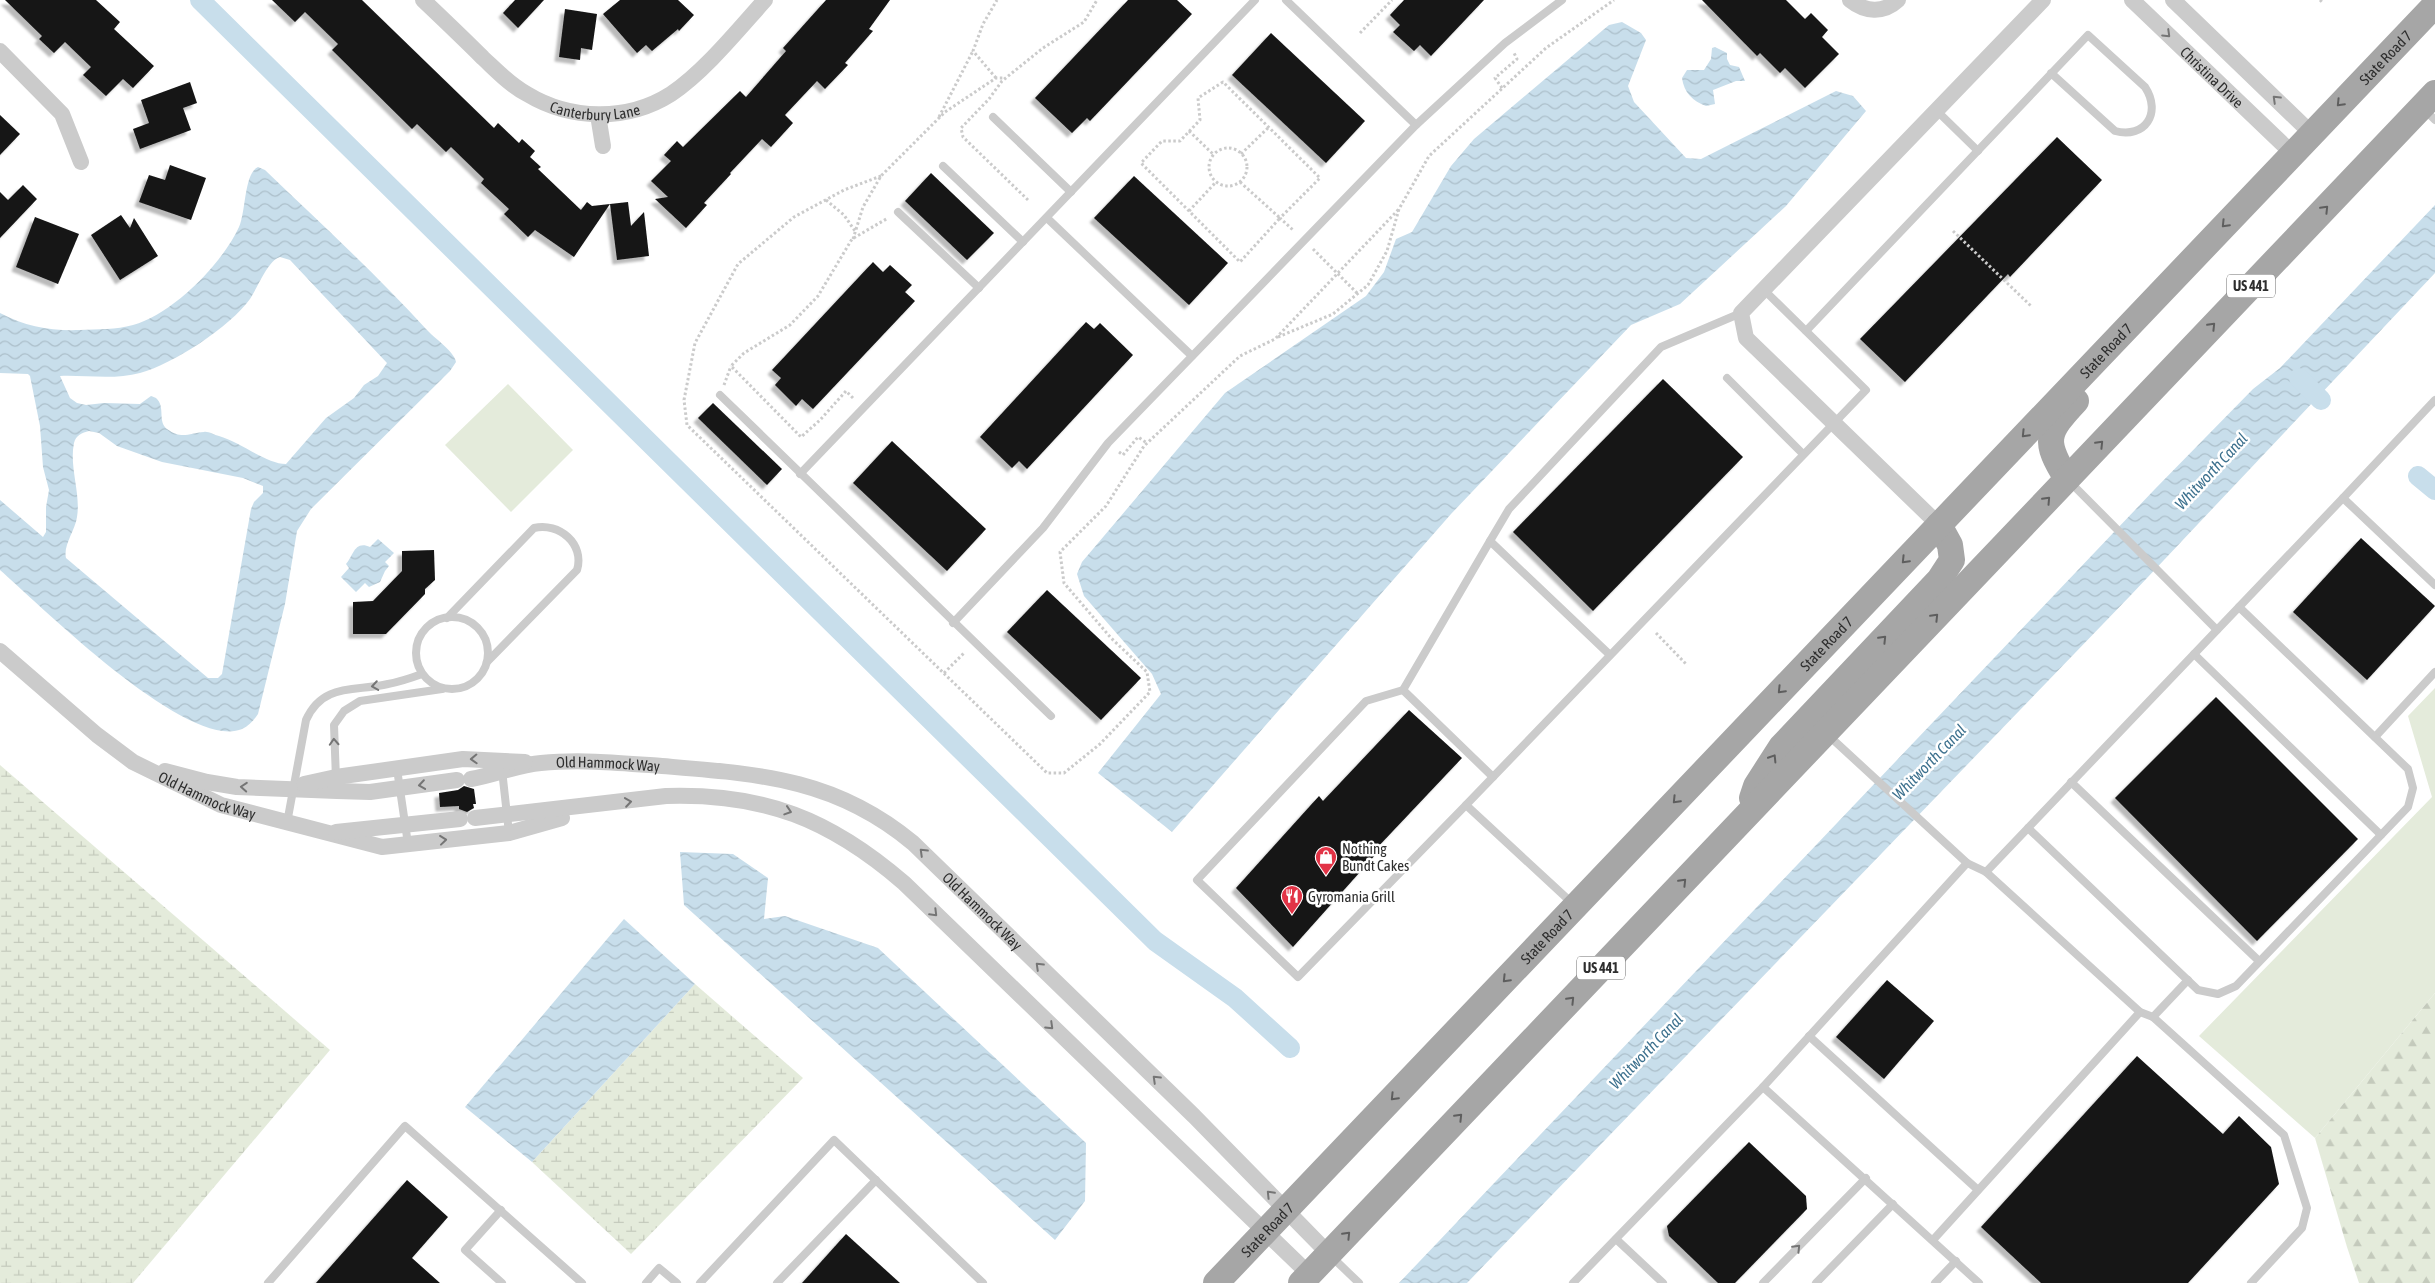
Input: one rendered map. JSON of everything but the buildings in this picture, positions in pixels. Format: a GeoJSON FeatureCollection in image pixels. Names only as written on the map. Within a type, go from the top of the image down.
{"type":"FeatureCollection","features":[{"type":"Feature","properties":{"kind":"main road","name":"State Road 7"},"geometry":{"type":"LineString","coordinates":[[1216,1283],[2435,5]]}},
{"type":"Feature","properties":{"kind":"main road","name":"US 441"},"geometry":{"type":"LineString","coordinates":[[1308,1279],[1329,1254],[2067,479],[2431,106]]}},
{"type":"Feature","properties":{"kind":"main road"},"geometry":{"type":"LineString","coordinates":[[2067,479],[2052,457],[2050,444],[2057,422],[2101,374],[2130,323]]}},
{"type":"Feature","properties":{"kind":"main road"},"geometry":{"type":"LineString","coordinates":[[1745,817],[1756,786],[1781,747],[1939,580],[1952,560],[1950,545],[1939,525]]}},
{"type":"Feature","properties":{"kind":"street","name":"Canterbury Lane"},"geometry":{"type":"LineString","coordinates":[[423,0],[506,79],[526,94],[548,105],[573,112],[598,115],[648,106],[670,94],[690,79],[765,0]]}},
{"type":"Feature","properties":{"kind":"street"},"geometry":{"type":"LineString","coordinates":[[1850,0],[1860,8],[1876,11],[1892,6],[1898,0]]}},
{"type":"Feature","properties":{"kind":"street"},"geometry":{"type":"LineString","coordinates":[[1939,525],[1746,338],[1741,313],[2043,0]]}},
{"type":"Feature","properties":{"kind":"street","name":"Christina Drive"},"geometry":{"type":"LineString","coordinates":[[2132,0],[2292,153]]}},
{"type":"Feature","properties":{"kind":"street","name":"Christina Drive"},"geometry":{"type":"LineString","coordinates":[[2173,0],[2311,133]]}},
{"type":"Feature","properties":{"kind":"street"},"geometry":{"type":"LineString","coordinates":[[0,51],[62,114],[81,162]]}},
{"type":"Feature","properties":{"kind":"street"},"geometry":{"type":"LineString","coordinates":[[598,115],[603,146]]}},
{"type":"Feature","properties":{"kind":"street","name":"Old Hammock Way"},"geometry":{"type":"LineString","coordinates":[[0,651],[97,735],[133,762],[184,789],[220,805],[287,824],[382,847],[509,833],[606,804]]}},
{"type":"Feature","properties":{"kind":"street","name":"Old Hammock Way"},"geometry":{"type":"LineString","coordinates":[[97,735],[126,753],[161,770],[206,782],[289,788],[336,784],[397,769],[463,759],[501,766],[594,762],[763,775],[828,792],[896,828],[920,850],[1194,1116],[1329,1254]]}},
{"type":"Feature","properties":{"kind":"street","name":"Old Hammock Way"},"geometry":{"type":"LineString","coordinates":[[336,784],[370,792],[464,779],[501,766]]}},
{"type":"Feature","properties":{"kind":"street","name":"Old Hammock Way"},"geometry":{"type":"LineString","coordinates":[[327,833],[507,816],[666,796],[690,795],[746,800],[802,816],[834,831],[860,847],[904,882],[1265,1232],[1308,1279]]}},
{"type":"Feature","properties":{"kind":"lane"},"geometry":{"type":"LineString","coordinates":[[800,474],[1255,0]]}},
{"type":"Feature","properties":{"kind":"lane"},"geometry":{"type":"LineString","coordinates":[[1286,0],[1416,125]]}},
{"type":"Feature","properties":{"kind":"lane"},"geometry":{"type":"LineString","coordinates":[[953,623],[1043,528],[1108,443],[1416,125],[1505,43],[1562,0]]}},
{"type":"Feature","properties":{"kind":"lane"},"geometry":{"type":"LineString","coordinates":[[1806,331],[2051,73],[2088,35],[2145,88],[2150,95],[2152,113],[2141,128],[2133,132],[2115,131],[2051,73]]}},
{"type":"Feature","properties":{"kind":"lane"},"geometry":{"type":"LineString","coordinates":[[1936,110],[1978,151]]}},
{"type":"Feature","properties":{"kind":"lane"},"geometry":{"type":"LineString","coordinates":[[993,116],[1071,192]]}},
{"type":"Feature","properties":{"kind":"lane"},"geometry":{"type":"LineString","coordinates":[[943,166],[1023,242]]}},
{"type":"Feature","properties":{"kind":"lane"},"geometry":{"type":"LineString","coordinates":[[898,212],[979,288]]}},
{"type":"Feature","properties":{"kind":"lane"},"geometry":{"type":"LineString","coordinates":[[1047,218],[1192,356]]}},
{"type":"Feature","properties":{"kind":"lane"},"geometry":{"type":"LineString","coordinates":[[1741,313],[1661,347],[1509,509],[1403,690],[1366,701],[1197,880],[1298,978],[1866,390],[1764,289]]}},
{"type":"Feature","properties":{"kind":"lane"},"geometry":{"type":"LineString","coordinates":[[1727,378],[1803,454]]}},
{"type":"Feature","properties":{"kind":"lane"},"geometry":{"type":"LineString","coordinates":[[720,395],[1051,716]]}},
{"type":"Feature","properties":{"kind":"lane"},"geometry":{"type":"LineString","coordinates":[[1986,872],[2435,400]]}},
{"type":"Feature","properties":{"kind":"lane"},"geometry":{"type":"LineString","coordinates":[[2067,479],[2217,630]]}},
{"type":"Feature","properties":{"kind":"lane"},"geometry":{"type":"LineString","coordinates":[[2343,498],[2435,585]]}},
{"type":"Feature","properties":{"kind":"lane"},"geometry":{"type":"LineString","coordinates":[[447,618],[534,528],[543,526],[558,529],[575,545],[579,562],[577,570],[487,662],[479,678],[466,687],[450,690],[434,685],[422,674],[416,659],[417,643],[425,629],[438,620],[454,617],[470,621],[482,632],[488,648],[487,662]]}},
{"type":"Feature","properties":{"kind":"lane"},"geometry":{"type":"LineString","coordinates":[[1490,541],[1610,655]]}},
{"type":"Feature","properties":{"kind":"lane"},"geometry":{"type":"LineString","coordinates":[[2028,828],[2198,990],[2218,994],[2236,986],[2408,807],[2413,788],[2408,769],[2239,607]]}},
{"type":"Feature","properties":{"kind":"lane"},"geometry":{"type":"LineString","coordinates":[[2194,654],[2381,835]]}},
{"type":"Feature","properties":{"kind":"lane"},"geometry":{"type":"LineString","coordinates":[[2375,737],[2435,672]]}},
{"type":"Feature","properties":{"kind":"lane"},"geometry":{"type":"LineString","coordinates":[[287,824],[289,788],[309,713],[323,698],[341,689],[388,684],[422,674]]}},
{"type":"Feature","properties":{"kind":"lane"},"geometry":{"type":"LineString","coordinates":[[336,784],[334,725],[352,704],[368,699],[445,688]]}},
{"type":"Feature","properties":{"kind":"lane"},"geometry":{"type":"LineString","coordinates":[[1403,690],[1493,776]]}},
{"type":"Feature","properties":{"kind":"lane"},"geometry":{"type":"LineString","coordinates":[[1826,733],[1967,864],[1986,872],[2140,1012],[2153,1018],[2284,1135],[2307,1208],[2302,1228],[2251,1283]]}},
{"type":"Feature","properties":{"kind":"lane"},"geometry":{"type":"LineString","coordinates":[[501,766],[509,833]]}},
{"type":"Feature","properties":{"kind":"lane"},"geometry":{"type":"LineString","coordinates":[[397,769],[408,844]]}},
{"type":"Feature","properties":{"kind":"lane"},"geometry":{"type":"LineString","coordinates":[[2071,782],[2259,961]]}},
{"type":"Feature","properties":{"kind":"lane"},"geometry":{"type":"LineString","coordinates":[[1466,805],[1576,906]]}},
{"type":"Feature","properties":{"kind":"lane"},"geometry":{"type":"LineString","coordinates":[[1573,1283],[1763,1086],[1967,864]]}},
{"type":"Feature","properties":{"kind":"lane"},"geometry":{"type":"LineString","coordinates":[[2153,1018],[2188,980]]}},
{"type":"Feature","properties":{"kind":"lane"},"geometry":{"type":"LineString","coordinates":[[1933,1240],[2140,1012]]}},
{"type":"Feature","properties":{"kind":"lane"},"geometry":{"type":"LineString","coordinates":[[1809,1036],[1978,1190]]}},
{"type":"Feature","properties":{"kind":"lane"},"geometry":{"type":"LineString","coordinates":[[1763,1086],[1979,1283]]}},
{"type":"Feature","properties":{"kind":"lane"},"geometry":{"type":"LineString","coordinates":[[268,1283],[405,1126],[582,1283]]}},
{"type":"Feature","properties":{"kind":"lane"},"geometry":{"type":"LineString","coordinates":[[700,1283],[834,1140],[983,1283]]}},
{"type":"Feature","properties":{"kind":"lane"},"geometry":{"type":"LineString","coordinates":[[1763,1283],[1866,1178]]}},
{"type":"Feature","properties":{"kind":"lane"},"geometry":{"type":"LineString","coordinates":[[777,1283],[876,1180]]}},
{"type":"Feature","properties":{"kind":"lane"},"geometry":{"type":"LineString","coordinates":[[1816,1283],[1893,1204]]}},
{"type":"Feature","properties":{"kind":"lane"},"geometry":{"type":"LineString","coordinates":[[501,1210],[465,1250],[502,1283]]}},
{"type":"Feature","properties":{"kind":"lane"},"geometry":{"type":"LineString","coordinates":[[1616,1239],[1663,1283]]}},
{"type":"Feature","properties":{"kind":"lane"},"geometry":{"type":"LineString","coordinates":[[1329,1254],[1359,1283]]}},
{"type":"Feature","properties":{"kind":"lane"},"geometry":{"type":"LineString","coordinates":[[1935,1283],[1956,1261]]}},
{"type":"Feature","properties":{"kind":"lane"},"geometry":{"type":"LineString","coordinates":[[646,1283],[659,1268],[677,1283]]}},
{"type":"Feature","properties":{"kind":"path"},"geometry":{"type":"LineString","coordinates":[[938,119],[973,51],[983,24],[997,0]]}},
{"type":"Feature","properties":{"kind":"path"},"geometry":{"type":"LineString","coordinates":[[1028,200],[963,137],[961,128],[989,99],[1005,78],[1043,48],[1084,22],[1097,0]]}},
{"type":"Feature","properties":{"kind":"path"},"geometry":{"type":"LineString","coordinates":[[1360,33],[1392,0]]}},
{"type":"Feature","properties":{"kind":"path"},"geometry":{"type":"LineString","coordinates":[[881,176],[826,200],[794,218],[738,264],[695,343],[684,400],[687,426],[1048,773],[1064,772],[1100,744],[1150,692],[1147,672],[1110,638],[1064,583],[1060,552],[1106,506],[1147,443],[1240,356],[1333,314],[1368,285],[1387,251],[1399,209],[1429,156],[1546,48],[1614,0]]}},
{"type":"Feature","properties":{"kind":"path"},"geometry":{"type":"LineString","coordinates":[[973,51],[996,78]]}},
{"type":"Feature","properties":{"kind":"path"},"geometry":{"type":"LineString","coordinates":[[1502,88],[1495,78],[1517,59],[1514,52]]}},
{"type":"Feature","properties":{"kind":"path"},"geometry":{"type":"LineString","coordinates":[[720,395],[731,366],[744,352],[790,325],[818,296],[852,239],[863,207],[881,176],[938,119],[996,78],[1005,78]]}},
{"type":"Feature","properties":{"kind":"path"},"geometry":{"type":"LineString","coordinates":[[1223,82],[1269,127],[1320,178],[1240,262],[1141,163],[1162,140],[1180,141],[1200,120],[1198,98],[1223,82]]}},
{"type":"Feature","properties":{"kind":"path"},"geometry":{"type":"LineString","coordinates":[[1241,154],[1269,127]]}},
{"type":"Feature","properties":{"kind":"path"},"geometry":{"type":"LineString","coordinates":[[1189,131],[1214,155]]}},
{"type":"Feature","properties":{"kind":"path"},"geometry":{"type":"LineString","coordinates":[[1230,149],[1241,154],[1245,159],[1246,172],[1240,182],[1228,186],[1216,182],[1209,166],[1214,155],[1218,151],[1230,149]]}},
{"type":"Feature","properties":{"kind":"path"},"geometry":{"type":"LineString","coordinates":[[1189,211],[1216,182]]}},
{"type":"Feature","properties":{"kind":"path"},"geometry":{"type":"LineString","coordinates":[[1240,182],[1293,230]]}},
{"type":"Feature","properties":{"kind":"path"},"geometry":{"type":"LineString","coordinates":[[826,200],[844,215],[855,232]]}},
{"type":"Feature","properties":{"kind":"path"},"geometry":{"type":"LineString","coordinates":[[1275,339],[1399,209]]}},
{"type":"Feature","properties":{"kind":"path"},"geometry":{"type":"LineString","coordinates":[[852,239],[898,212]]}},
{"type":"Feature","properties":{"kind":"path"},"geometry":{"type":"LineString","coordinates":[[1953,230],[2031,306]]}},
{"type":"Feature","properties":{"kind":"path"},"geometry":{"type":"LineString","coordinates":[[1313,249],[1358,294]]}},
{"type":"Feature","properties":{"kind":"path"},"geometry":{"type":"LineString","coordinates":[[731,366],[801,437],[820,420],[846,391],[852,398]]}},
{"type":"Feature","properties":{"kind":"path"},"geometry":{"type":"LineString","coordinates":[[1119,452],[1123,455],[1138,437],[1147,443]]}},
{"type":"Feature","properties":{"kind":"path"},"geometry":{"type":"LineString","coordinates":[[1656,633],[1686,664]]}},
{"type":"Feature","properties":{"kind":"path"},"geometry":{"type":"LineString","coordinates":[[944,673],[965,652]]}},
{"type":"Feature","properties":{"kind":"green space"},"geometry":{"type":"Polygon","coordinates":[[[508,384],[573,450],[511,512],[445,445],[508,384]]]}},
{"type":"Feature","properties":{"kind":"green space"},"geometry":{"type":"Polygon","coordinates":[[[2435,688],[2435,993],[2315,1138],[2199,1036],[2432,797],[2408,716],[2435,688]]]}},
{"type":"Feature","properties":{"kind":"green space"},"geometry":{"type":"Polygon","coordinates":[[[0,765],[330,1050],[133,1283],[0,1283],[0,765]]]}},
{"type":"Feature","properties":{"kind":"green space"},"geometry":{"type":"Polygon","coordinates":[[[695,984],[803,1078],[631,1254],[532,1162],[695,984]]]}},
{"type":"Feature","properties":{"kind":"green space"},"geometry":{"type":"Polygon","coordinates":[[[2435,993],[2435,1283],[2359,1283],[2315,1138],[2435,993]]]}},
{"type":"Feature","properties":{"kind":"water"},"geometry":{"type":"Polygon","coordinates":[[[1622,22],[1641,33],[1646,40],[1628,86],[1634,102],[1686,158],[1701,159],[1836,91],[1853,96],[1866,111],[1786,206],[1680,304],[1631,325],[1451,514],[1172,832],[1098,773],[1161,694],[1152,674],[1084,596],[1077,574],[1082,562],[1225,393],[1366,296],[1384,272],[1396,239],[1412,232],[1451,166],[1474,139],[1609,25],[1622,22]]]}},
{"type":"Feature","properties":{"kind":"water"},"geometry":{"type":"Polygon","coordinates":[[[1715,47],[1727,53],[1730,65],[1739,67],[1745,81],[1736,81],[1713,90],[1715,104],[1706,106],[1690,96],[1682,78],[1687,70],[1704,70],[1711,59],[1712,48],[1715,47]]]}},
{"type":"Feature","properties":{"kind":"water"},"geometry":{"type":"Polygon","coordinates":[[[258,167],[265,170],[347,248],[448,349],[456,362],[450,371],[311,509],[297,531],[285,604],[258,714],[251,723],[242,729],[218,730],[187,719],[152,698],[80,642],[0,570],[0,500],[43,537],[46,532],[46,507],[49,490],[43,467],[40,426],[30,376],[28,374],[0,373],[0,313],[29,325],[59,330],[120,328],[148,319],[180,299],[195,286],[221,256],[239,227],[253,171],[258,167]],[[280,257],[271,263],[250,299],[241,310],[200,343],[168,362],[140,373],[110,377],[60,376],[70,398],[77,403],[86,405],[104,403],[140,404],[151,396],[156,398],[161,406],[164,426],[172,432],[185,435],[206,432],[227,439],[262,457],[286,464],[326,418],[354,398],[364,385],[378,376],[387,363],[290,260],[280,257]],[[89,431],[78,436],[74,443],[73,461],[78,508],[76,522],[66,548],[66,558],[208,678],[218,678],[222,674],[251,509],[254,502],[263,493],[263,486],[243,478],[162,462],[117,446],[99,433],[89,431]]]}},
{"type":"Feature","properties":{"kind":"water","name":"Whitworth Canal"},"geometry":{"type":"Polygon","coordinates":[[[2435,205],[2435,273],[2130,596],[1467,1283],[1399,1283],[2155,489],[2253,389],[2280,368],[2435,205]]]}},
{"type":"Feature","properties":{"kind":"water"},"geometry":{"type":"Polygon","coordinates":[[[378,539],[394,553],[385,562],[389,566],[380,582],[369,587],[365,583],[356,592],[341,577],[349,568],[346,564],[357,547],[365,545],[370,547],[378,539]]]}},
{"type":"Feature","properties":{"kind":"water"},"geometry":{"type":"Polygon","coordinates":[[[680,852],[733,854],[768,878],[764,919],[785,916],[878,948],[1086,1143],[1085,1201],[1055,1240],[684,905],[680,852]]]}},
{"type":"Feature","properties":{"kind":"water"},"geometry":{"type":"Polygon","coordinates":[[[624,919],[695,984],[532,1162],[465,1107],[624,919]]]}},
{"type":"Feature","properties":{"kind":"waterway"},"geometry":{"type":"LineString","coordinates":[[200,0],[1155,941],[1235,998],[1290,1048]]}},
{"type":"Feature","properties":{"kind":"waterway"},"geometry":{"type":"LineString","coordinates":[[2299,378],[2321,400]]}},
{"type":"Feature","properties":{"kind":"waterway"},"geometry":{"type":"LineString","coordinates":[[2418,476],[2435,490]]}},
{"type":"Feature","properties":{"kind":"place","name":"Nothing Bundt Cakes"},"geometry":{"type":"Point","coordinates":[1326,876]}},
{"type":"Feature","properties":{"kind":"place","name":"Gyromania Grill"},"geometry":{"type":"Point","coordinates":[1292,915]}}]}
